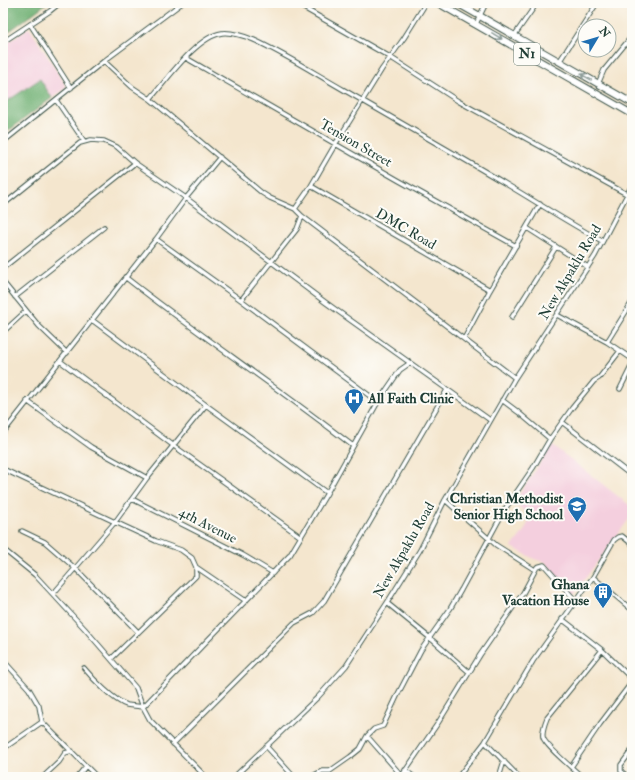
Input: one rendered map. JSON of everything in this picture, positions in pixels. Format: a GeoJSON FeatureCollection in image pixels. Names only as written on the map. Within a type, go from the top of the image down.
{"type":"FeatureCollection","features":[{"type":"Feature","properties":{"kind":"highway","name":"N1"},"geometry":{"type":"LineString","coordinates":[[438,3],[632,114]]}},
{"type":"Feature","properties":{"kind":"highway","name":"N1"},"geometry":{"type":"LineString","coordinates":[[457,3],[632,103]]}},
{"type":"Feature","properties":{"kind":"street"},"geometry":{"type":"LineString","coordinates":[[3,42],[60,3]]}},
{"type":"Feature","properties":{"kind":"street"},"geometry":{"type":"LineString","coordinates":[[3,142],[104,61],[182,3]]}},
{"type":"Feature","properties":{"kind":"street"},"geometry":{"type":"LineString","coordinates":[[295,3],[390,57],[458,101],[632,197]]}},
{"type":"Feature","properties":{"kind":"street"},"geometry":{"type":"LineString","coordinates":[[295,209],[311,186],[382,69],[426,3]]}},
{"type":"Feature","properties":{"kind":"street"},"geometry":{"type":"LineString","coordinates":[[476,24],[486,3]]}},
{"type":"Feature","properties":{"kind":"street"},"geometry":{"type":"LineString","coordinates":[[514,36],[538,3]]}},
{"type":"Feature","properties":{"kind":"street"},"geometry":{"type":"LineString","coordinates":[[559,62],[597,3]]}},
{"type":"Feature","properties":{"kind":"street"},"geometry":{"type":"LineString","coordinates":[[30,24],[71,88]]}},
{"type":"Feature","properties":{"kind":"street"},"geometry":{"type":"LineString","coordinates":[[150,99],[196,46],[211,36],[223,33],[237,35],[260,43],[540,204],[572,225],[602,240]]}},
{"type":"Feature","properties":{"kind":"street"},"geometry":{"type":"LineString","coordinates":[[598,84],[604,70],[632,36]]}},
{"type":"Feature","properties":{"kind":"street","name":"Tension Street"},"geometry":{"type":"LineString","coordinates":[[186,58],[274,110],[336,143],[398,180],[516,246]]}},
{"type":"Feature","properties":{"kind":"street"},"geometry":{"type":"LineString","coordinates":[[104,61],[132,86],[150,99],[270,198],[295,209],[302,216],[412,298],[515,378]]}},
{"type":"Feature","properties":{"kind":"street"},"geometry":{"type":"LineString","coordinates":[[56,100],[84,141]]}},
{"type":"Feature","properties":{"kind":"street"},"geometry":{"type":"LineString","coordinates":[[3,205],[80,143],[91,140],[104,141],[117,147],[135,163],[186,198],[270,262],[490,420]]}},
{"type":"Feature","properties":{"kind":"street"},"geometry":{"type":"LineString","coordinates":[[3,433],[156,239],[186,198],[220,157]]}},
{"type":"Feature","properties":{"kind":"street"},"geometry":{"type":"LineString","coordinates":[[3,268],[135,163]]}},
{"type":"Feature","properties":{"kind":"street","name":"New Akpaklu Road"},"geometry":{"type":"LineString","coordinates":[[234,777],[318,697],[346,666],[387,603],[428,535],[445,500],[515,378],[588,268],[632,185]]}},
{"type":"Feature","properties":{"kind":"street","name":"DMC Road"},"geometry":{"type":"LineString","coordinates":[[311,186],[490,290]]}},
{"type":"Feature","properties":{"kind":"street"},"geometry":{"type":"LineString","coordinates":[[464,339],[490,290],[540,204]]}},
{"type":"Feature","properties":{"kind":"street"},"geometry":{"type":"LineString","coordinates":[[241,300],[297,229],[302,216]]}},
{"type":"Feature","properties":{"kind":"street"},"geometry":{"type":"LineString","coordinates":[[16,297],[104,227]]}},
{"type":"Feature","properties":{"kind":"street"},"geometry":{"type":"LineString","coordinates":[[527,228],[588,268]]}},
{"type":"Feature","properties":{"kind":"street"},"geometry":{"type":"LineString","coordinates":[[156,239],[378,402]]}},
{"type":"Feature","properties":{"kind":"street"},"geometry":{"type":"LineString","coordinates":[[512,317],[556,247]]}},
{"type":"Feature","properties":{"kind":"street"},"geometry":{"type":"LineString","coordinates":[[125,277],[167,310],[288,396],[353,446]]}},
{"type":"Feature","properties":{"kind":"street"},"geometry":{"type":"LineString","coordinates":[[3,282],[43,330],[67,353]]}},
{"type":"Feature","properties":{"kind":"street"},"geometry":{"type":"LineString","coordinates":[[607,342],[632,302]]}},
{"type":"Feature","properties":{"kind":"street"},"geometry":{"type":"LineString","coordinates":[[3,332],[26,311]]}},
{"type":"Feature","properties":{"kind":"street"},"geometry":{"type":"LineString","coordinates":[[557,315],[607,342],[632,359]]}},
{"type":"Feature","properties":{"kind":"street"},"geometry":{"type":"LineString","coordinates":[[92,320],[327,493]]}},
{"type":"Feature","properties":{"kind":"street"},"geometry":{"type":"LineString","coordinates":[[311,777],[322,771],[330,771],[350,758],[360,749],[367,736],[374,729],[383,726],[421,650],[461,590],[505,509],[562,422],[620,351]]}},
{"type":"Feature","properties":{"kind":"street"},"geometry":{"type":"LineString","coordinates":[[60,361],[174,446],[301,537]]}},
{"type":"Feature","properties":{"kind":"street"},"geometry":{"type":"LineString","coordinates":[[84,668],[96,682],[123,703],[129,706],[143,707],[290,555],[378,402],[400,370],[410,363]]}},
{"type":"Feature","properties":{"kind":"street"},"geometry":{"type":"LineString","coordinates":[[620,389],[632,365]]}},
{"type":"Feature","properties":{"kind":"street"},"geometry":{"type":"LineString","coordinates":[[173,744],[294,623],[313,613],[324,601],[447,390]]}},
{"type":"Feature","properties":{"kind":"street"},"geometry":{"type":"LineString","coordinates":[[502,400],[550,439]]}},
{"type":"Feature","properties":{"kind":"street"},"geometry":{"type":"LineString","coordinates":[[27,401],[91,447],[147,478]]}},
{"type":"Feature","properties":{"kind":"street"},"geometry":{"type":"LineString","coordinates":[[53,594],[115,522],[147,478],[206,405]]}},
{"type":"Feature","properties":{"kind":"street"},"geometry":{"type":"LineString","coordinates":[[562,422],[632,476]]}},
{"type":"Feature","properties":{"kind":"street"},"geometry":{"type":"LineString","coordinates":[[3,468],[156,541],[181,550],[192,558],[196,567],[196,576],[111,659]]}},
{"type":"Feature","properties":{"kind":"street","name":"4th Avenue"},"geometry":{"type":"LineString","coordinates":[[132,499],[244,555],[273,573]]}},
{"type":"Feature","properties":{"kind":"street"},"geometry":{"type":"LineString","coordinates":[[445,500],[496,545],[535,570]]}},
{"type":"Feature","properties":{"kind":"street"},"geometry":{"type":"LineString","coordinates":[[22,531],[45,542],[76,569],[138,632]]}},
{"type":"Feature","properties":{"kind":"street"},"geometry":{"type":"LineString","coordinates":[[458,777],[485,742],[524,675],[593,577],[614,540],[620,536],[632,544]]}},
{"type":"Feature","properties":{"kind":"street"},"geometry":{"type":"LineString","coordinates":[[3,548],[35,575],[111,659],[136,688],[143,707],[150,720],[206,777]]}},
{"type":"Feature","properties":{"kind":"street"},"geometry":{"type":"LineString","coordinates":[[367,736],[402,776],[438,723],[490,640],[523,593],[537,567],[544,565],[576,601]]}},
{"type":"Feature","properties":{"kind":"street"},"geometry":{"type":"LineString","coordinates":[[196,567],[246,601]]}},
{"type":"Feature","properties":{"kind":"street"},"geometry":{"type":"LineString","coordinates":[[593,577],[632,610]]}},
{"type":"Feature","properties":{"kind":"street"},"geometry":{"type":"LineString","coordinates":[[387,603],[469,672]]}},
{"type":"Feature","properties":{"kind":"street"},"geometry":{"type":"LineString","coordinates":[[562,619],[602,650],[632,679]]}},
{"type":"Feature","properties":{"kind":"street"},"geometry":{"type":"LineString","coordinates":[[582,777],[570,767],[545,741],[543,737],[545,723],[547,718],[602,650]]}},
{"type":"Feature","properties":{"kind":"street"},"geometry":{"type":"LineString","coordinates":[[3,660],[29,688],[39,706],[42,722],[97,777]]}},
{"type":"Feature","properties":{"kind":"street"},"geometry":{"type":"LineString","coordinates":[[570,767],[632,682]]}},
{"type":"Feature","properties":{"kind":"street"},"geometry":{"type":"LineString","coordinates":[[4,747],[42,722]]}},
{"type":"Feature","properties":{"kind":"street"},"geometry":{"type":"LineString","coordinates":[[485,742],[518,777]]}},
{"type":"Feature","properties":{"kind":"street"},"geometry":{"type":"LineString","coordinates":[[266,746],[294,777]]}},
{"type":"Feature","properties":{"kind":"street"},"geometry":{"type":"LineString","coordinates":[[628,777],[622,771],[621,765],[632,750]]}},
{"type":"Feature","properties":{"kind":"street"},"geometry":{"type":"LineString","coordinates":[[43,777],[59,762],[65,753],[72,751]]}},
{"type":"Feature","properties":{"kind":"street"},"geometry":{"type":"LineString","coordinates":[[499,777],[504,761]]}},
{"type":"Feature","properties":{"kind":"street"},"geometry":{"type":"LineString","coordinates":[[77,777],[86,766]]}},
{"type":"Feature","properties":{"kind":"street"},"geometry":{"type":"LineString","coordinates":[[405,770],[414,777]]}},
{"type":"Feature","properties":{"kind":"shaded area"},"geometry":{"type":"Polygon","coordinates":[[[28,28],[66,88],[52,98],[40,79],[3,104],[3,46],[28,28]]]}},
{"type":"Feature","properties":{"kind":"shaded area","name":"Christian Methodist Senior High School"},"geometry":{"type":"Polygon","coordinates":[[[552,445],[632,507],[632,515],[573,595],[545,562],[534,559],[512,547],[524,531],[532,515],[513,504],[552,445]]]}},
{"type":"Feature","properties":{"kind":"green space"},"geometry":{"type":"Polygon","coordinates":[[[3,3],[47,3],[3,36],[3,3]]]}},
{"type":"Feature","properties":{"kind":"green space"},"geometry":{"type":"Polygon","coordinates":[[[40,79],[52,98],[8,131],[3,125],[3,104],[40,79]]]}},
{"type":"Feature","properties":{"kind":"place","name":"All Faith Clinic"},"geometry":{"type":"Point","coordinates":[354,415]}},
{"type":"Feature","properties":{"kind":"place","name":"Christian Methodist Senior High School"},"geometry":{"type":"Point","coordinates":[577,523]}},
{"type":"Feature","properties":{"kind":"place","name":"Ghana Vacation House"},"geometry":{"type":"Point","coordinates":[603,609]}}]}
